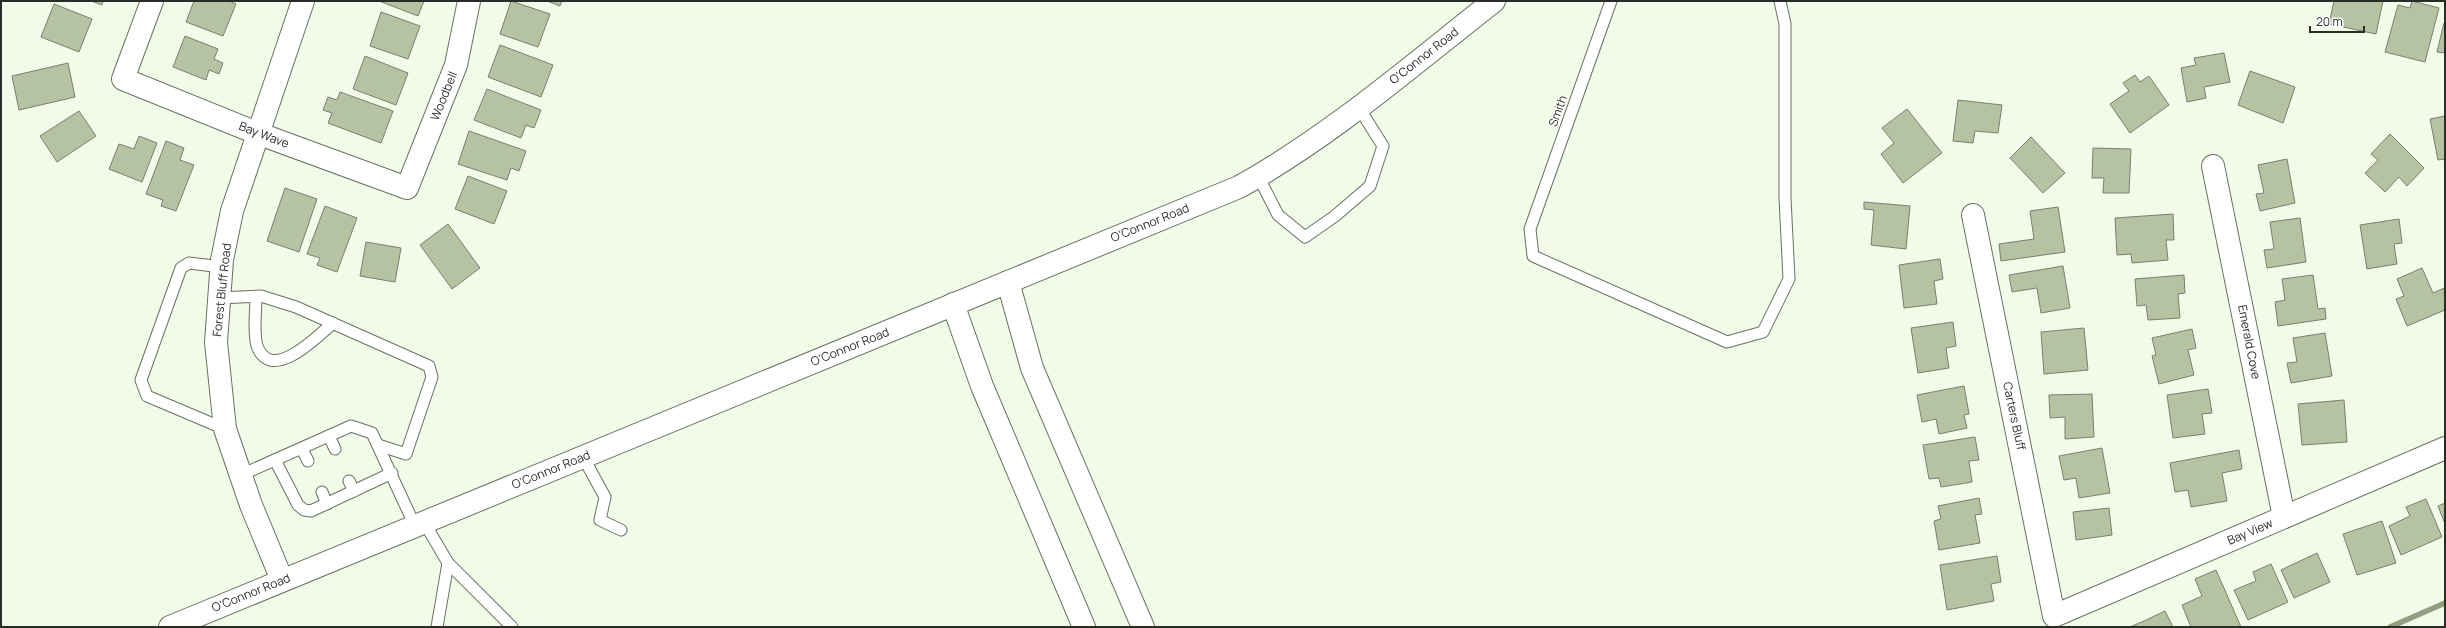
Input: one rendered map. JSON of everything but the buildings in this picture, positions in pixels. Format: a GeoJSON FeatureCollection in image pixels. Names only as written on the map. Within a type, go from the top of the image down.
{"type":"FeatureCollection","features":[{"type":"Feature","properties":{"kind":"street","name":"Bay Wave"},"geometry":{"type":"LineString","coordinates":[[152,1],[123,79],[257,133],[407,188]]}},
{"type":"Feature","properties":{"kind":"street","name":"Forest Bluff Road"},"geometry":{"type":"LineString","coordinates":[[282,580],[241,475],[225,429],[216,342],[222,267],[232,211],[257,133],[303,1]]}},
{"type":"Feature","properties":{"kind":"street","name":"Woodbell"},"geometry":{"type":"LineString","coordinates":[[407,188],[456,65],[469,1]]}},
{"type":"Feature","properties":{"kind":"street","name":"O'Connor Road"},"geometry":{"type":"LineString","coordinates":[[170,627],[1239,187],[1297,153],[1358,108],[1494,1]]}},
{"type":"Feature","properties":{"kind":"street","name":"Emerald Cove"},"geometry":{"type":"LineString","coordinates":[[2213,166],[2284,517]]}},
{"type":"Feature","properties":{"kind":"street","name":"Carters Bluff"},"geometry":{"type":"LineString","coordinates":[[1973,215],[2054,616]]}},
{"type":"Feature","properties":{"kind":"street"},"geometry":{"type":"LineString","coordinates":[[1008,282],[1032,368],[1142,627]]}},
{"type":"Feature","properties":{"kind":"street"},"geometry":{"type":"LineString","coordinates":[[953,304],[982,386],[1084,627]]}},
{"type":"Feature","properties":{"kind":"street","name":"Bay View"},"geometry":{"type":"LineString","coordinates":[[2054,616],[2445,448]]}},
{"type":"Feature","properties":{"kind":"lane","name":"Smith"},"geometry":{"type":"LineString","coordinates":[[1611,1],[1530,229],[1533,256],[1548,264],[1727,342],[1763,332],[1789,280],[1785,198],[1785,24],[1780,1]]}},
{"type":"Feature","properties":{"kind":"lane"},"geometry":{"type":"LineString","coordinates":[[1258,176],[1278,215],[1305,237],[1335,216],[1370,186],[1383,146],[1358,108]]}},
{"type":"Feature","properties":{"kind":"lane"},"geometry":{"type":"LineString","coordinates":[[222,267],[189,263],[181,268],[141,380],[147,396],[225,429]]}},
{"type":"Feature","properties":{"kind":"lane"},"geometry":{"type":"LineString","coordinates":[[256,297],[257,344],[262,356],[271,360],[283,360],[300,350],[333,323]]}},
{"type":"Feature","properties":{"kind":"lane"},"geometry":{"type":"LineString","coordinates":[[219,298],[256,297],[296,307],[429,366],[432,377],[406,454],[378,445]]}},
{"type":"Feature","properties":{"kind":"lane"},"geometry":{"type":"LineString","coordinates":[[241,475],[351,426],[372,433],[420,524],[448,563],[512,627]]}},
{"type":"Feature","properties":{"kind":"lane"},"geometry":{"type":"LineString","coordinates":[[329,436],[335,449]]}},
{"type":"Feature","properties":{"kind":"lane"},"geometry":{"type":"LineString","coordinates":[[302,449],[308,461]]}},
{"type":"Feature","properties":{"kind":"lane"},"geometry":{"type":"LineString","coordinates":[[583,457],[605,497],[600,520],[621,530]]}},
{"type":"Feature","properties":{"kind":"lane"},"geometry":{"type":"LineString","coordinates":[[275,460],[298,505],[304,510],[311,511],[327,504],[352,486],[392,473]]}},
{"type":"Feature","properties":{"kind":"lane"},"geometry":{"type":"LineString","coordinates":[[322,492],[327,504]]}},
{"type":"Feature","properties":{"kind":"lane"},"geometry":{"type":"LineString","coordinates":[[437,627],[448,563]]}},
{"type":"Feature","properties":{"kind":"waterway"},"geometry":{"type":"LineString","coordinates":[[2390,627],[2445,603]]}}]}
